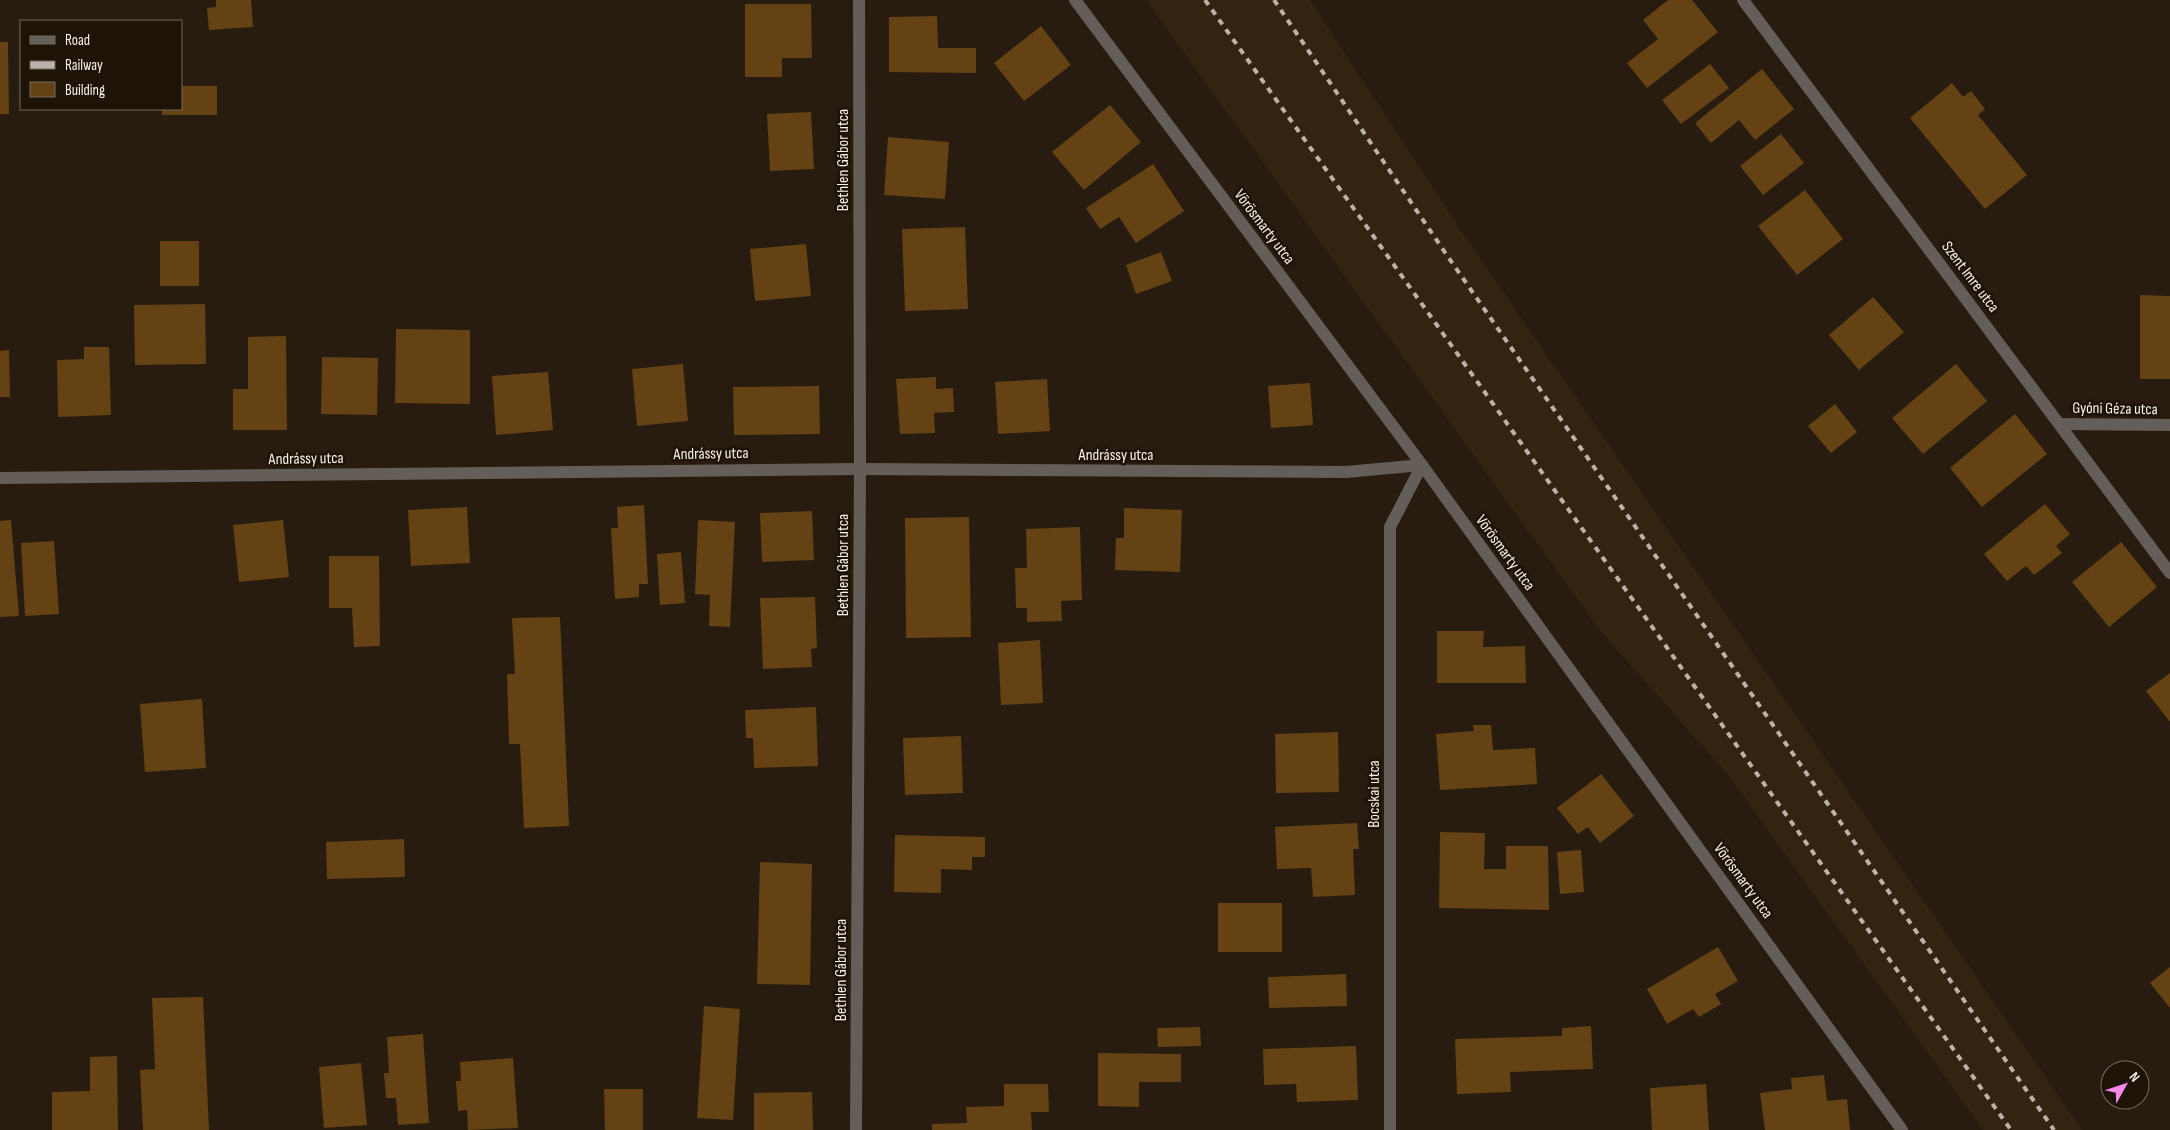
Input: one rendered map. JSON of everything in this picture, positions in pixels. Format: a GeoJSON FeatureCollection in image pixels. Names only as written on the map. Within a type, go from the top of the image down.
{"type":"FeatureCollection","features":[{"type":"Feature","properties":{"kind":"street","name":"Bethlen Gábor utca"},"geometry":{"type":"LineString","coordinates":[[856,1130],[860,469],[858,0]]}},
{"type":"Feature","properties":{"kind":"street","name":"Vörösmarty utca"},"geometry":{"type":"LineString","coordinates":[[1075,0],[1422,465],[1902,1130]]}},
{"type":"Feature","properties":{"kind":"street","name":"Szent Imre utca"},"geometry":{"type":"LineString","coordinates":[[1743,0],[2170,573]]}},
{"type":"Feature","properties":{"kind":"street","name":"Gyóni Géza utca"},"geometry":{"type":"LineString","coordinates":[[2059,424],[2170,425]]}},
{"type":"Feature","properties":{"kind":"street","name":"Andrássy utca"},"geometry":{"type":"LineString","coordinates":[[0,478],[860,469],[1346,472],[1422,465]]}},
{"type":"Feature","properties":{"kind":"street","name":"Bocskai utca"},"geometry":{"type":"LineString","coordinates":[[1390,1130],[1390,527],[1422,465]]}},
{"type":"Feature","properties":{"kind":"shaded area"},"geometry":{"type":"Polygon","coordinates":[[[1146,0],[1310,0],[1464,235],[2082,1130],[1983,1130],[1729,776],[1598,628],[1146,0]]]}},
{"type":"Feature","properties":{"kind":"building"},"geometry":{"type":"Polygon","coordinates":[[[216,0],[251,0],[253,27],[209,30],[207,8],[216,7],[216,0]]]}},
{"type":"Feature","properties":{"kind":"building"},"geometry":{"type":"Polygon","coordinates":[[[1668,0],[1692,0],[1718,32],[1647,88],[1627,63],[1658,39],[1643,20],[1668,0]]]}},
{"type":"Feature","properties":{"kind":"building"},"geometry":{"type":"Polygon","coordinates":[[[745,4],[811,4],[812,58],[782,58],[782,77],[745,77],[745,4]]]}},
{"type":"Feature","properties":{"kind":"building"},"geometry":{"type":"Polygon","coordinates":[[[937,16],[938,48],[976,48],[976,73],[889,72],[889,17],[937,16]]]}},
{"type":"Feature","properties":{"kind":"building"},"geometry":{"type":"Polygon","coordinates":[[[1041,26],[1071,65],[1024,101],[994,63],[1041,26]]]}},
{"type":"Feature","properties":{"kind":"building"},"geometry":{"type":"Polygon","coordinates":[[[0,42],[8,42],[9,114],[0,114],[0,42]]]}},
{"type":"Feature","properties":{"kind":"building"},"geometry":{"type":"Polygon","coordinates":[[[1710,64],[1729,88],[1681,124],[1662,100],[1710,64]]]}},
{"type":"Feature","properties":{"kind":"building"},"geometry":{"type":"Polygon","coordinates":[[[1762,69],[1794,109],[1755,140],[1739,120],[1711,143],[1695,123],[1762,69]]]}},
{"type":"Feature","properties":{"kind":"building"},"geometry":{"type":"Polygon","coordinates":[[[1952,83],[1963,97],[1971,91],[1985,109],[1978,115],[2027,175],[1985,209],[1910,118],[1952,83]]]}},
{"type":"Feature","properties":{"kind":"building"},"geometry":{"type":"Polygon","coordinates":[[[182,86],[217,86],[217,115],[162,115],[162,110],[182,110],[182,86]]]}},
{"type":"Feature","properties":{"kind":"building"},"geometry":{"type":"Polygon","coordinates":[[[1110,105],[1141,142],[1084,190],[1052,152],[1110,105]]]}},
{"type":"Feature","properties":{"kind":"building"},"geometry":{"type":"Polygon","coordinates":[[[811,112],[814,169],[770,171],[767,114],[811,112]]]}},
{"type":"Feature","properties":{"kind":"building"},"geometry":{"type":"Polygon","coordinates":[[[1781,134],[1804,163],[1763,195],[1740,166],[1781,134]]]}},
{"type":"Feature","properties":{"kind":"building"},"geometry":{"type":"Polygon","coordinates":[[[888,137],[949,142],[945,199],[884,195],[888,137]]]}},
{"type":"Feature","properties":{"kind":"building"},"geometry":{"type":"Polygon","coordinates":[[[1153,164],[1184,211],[1136,243],[1119,217],[1100,229],[1086,208],[1153,164]]]}},
{"type":"Feature","properties":{"kind":"building"},"geometry":{"type":"Polygon","coordinates":[[[1805,190],[1843,239],[1797,275],[1758,226],[1805,190]]]}},
{"type":"Feature","properties":{"kind":"building"},"geometry":{"type":"Polygon","coordinates":[[[965,227],[968,309],[905,311],[902,229],[965,227]]]}},
{"type":"Feature","properties":{"kind":"building"},"geometry":{"type":"Polygon","coordinates":[[[160,241],[199,241],[199,286],[160,286],[160,241]]]}},
{"type":"Feature","properties":{"kind":"building"},"geometry":{"type":"Polygon","coordinates":[[[806,244],[811,296],[755,301],[750,249],[806,244]]]}},
{"type":"Feature","properties":{"kind":"building"},"geometry":{"type":"Polygon","coordinates":[[[1161,252],[1172,281],[1136,294],[1126,265],[1161,252]]]}},
{"type":"Feature","properties":{"kind":"building"},"geometry":{"type":"Polygon","coordinates":[[[2140,295],[2170,296],[2170,379],[2140,379],[2140,295]]]}},
{"type":"Feature","properties":{"kind":"building"},"geometry":{"type":"Polygon","coordinates":[[[1873,297],[1904,332],[1859,370],[1829,335],[1873,297]]]}},
{"type":"Feature","properties":{"kind":"building"},"geometry":{"type":"Polygon","coordinates":[[[205,304],[206,364],[135,365],[134,305],[205,304]]]}},
{"type":"Feature","properties":{"kind":"building"},"geometry":{"type":"Polygon","coordinates":[[[396,329],[470,330],[470,404],[395,403],[396,329]]]}},
{"type":"Feature","properties":{"kind":"building"},"geometry":{"type":"Polygon","coordinates":[[[286,336],[287,430],[233,430],[233,389],[248,389],[248,337],[286,336]]]}},
{"type":"Feature","properties":{"kind":"building"},"geometry":{"type":"Polygon","coordinates":[[[84,347],[109,347],[111,415],[58,417],[57,360],[84,359],[84,347]]]}},
{"type":"Feature","properties":{"kind":"building"},"geometry":{"type":"Polygon","coordinates":[[[9,350],[10,397],[0,397],[0,351],[9,350]]]}},
{"type":"Feature","properties":{"kind":"building"},"geometry":{"type":"Polygon","coordinates":[[[322,357],[378,358],[377,415],[321,414],[322,357]]]}},
{"type":"Feature","properties":{"kind":"building"},"geometry":{"type":"Polygon","coordinates":[[[683,364],[688,421],[637,426],[632,369],[683,364]]]}},
{"type":"Feature","properties":{"kind":"building"},"geometry":{"type":"Polygon","coordinates":[[[1956,364],[1987,401],[1923,454],[1892,418],[1956,364]]]}},
{"type":"Feature","properties":{"kind":"building"},"geometry":{"type":"Polygon","coordinates":[[[548,372],[553,430],[496,435],[492,376],[548,372]]]}},
{"type":"Feature","properties":{"kind":"building"},"geometry":{"type":"Polygon","coordinates":[[[936,377],[936,389],[953,388],[954,412],[934,413],[935,433],[900,434],[896,379],[936,377]]]}},
{"type":"Feature","properties":{"kind":"building"},"geometry":{"type":"Polygon","coordinates":[[[1047,379],[1050,431],[998,434],[995,382],[1047,379]]]}},
{"type":"Feature","properties":{"kind":"building"},"geometry":{"type":"Polygon","coordinates":[[[1310,383],[1313,425],[1271,428],[1268,386],[1310,383]]]}},
{"type":"Feature","properties":{"kind":"building"},"geometry":{"type":"Polygon","coordinates":[[[819,386],[820,434],[734,435],[733,387],[819,386]]]}},
{"type":"Feature","properties":{"kind":"building"},"geometry":{"type":"Polygon","coordinates":[[[1835,404],[1857,432],[1831,453],[1808,426],[1835,404]]]}},
{"type":"Feature","properties":{"kind":"building"},"geometry":{"type":"Polygon","coordinates":[[[2015,414],[2047,454],[1982,507],[1950,468],[2015,414]]]}},
{"type":"Feature","properties":{"kind":"building"},"geometry":{"type":"Polygon","coordinates":[[[2045,504],[2070,534],[2056,546],[2062,553],[2034,575],[2026,566],[2007,581],[1984,554],[2045,504]]]}},
{"type":"Feature","properties":{"kind":"building"},"geometry":{"type":"Polygon","coordinates":[[[644,505],[648,584],[639,584],[639,597],[615,599],[611,528],[618,528],[617,507],[644,505]]]}},
{"type":"Feature","properties":{"kind":"building"},"geometry":{"type":"Polygon","coordinates":[[[467,507],[470,563],[411,566],[408,510],[467,507]]]}},
{"type":"Feature","properties":{"kind":"building"},"geometry":{"type":"Polygon","coordinates":[[[1124,508],[1182,510],[1180,572],[1115,570],[1116,538],[1124,538],[1124,508]]]}},
{"type":"Feature","properties":{"kind":"building"},"geometry":{"type":"Polygon","coordinates":[[[812,511],[814,560],[762,562],[760,513],[812,511]]]}},
{"type":"Feature","properties":{"kind":"building"},"geometry":{"type":"Polygon","coordinates":[[[969,517],[971,637],[906,638],[905,518],[969,517]]]}},
{"type":"Feature","properties":{"kind":"building"},"geometry":{"type":"Polygon","coordinates":[[[11,520],[19,616],[0,617],[0,521],[11,520]]]}},
{"type":"Feature","properties":{"kind":"building"},"geometry":{"type":"Polygon","coordinates":[[[283,520],[289,577],[239,582],[233,525],[283,520]]]}},
{"type":"Feature","properties":{"kind":"building"},"geometry":{"type":"Polygon","coordinates":[[[698,520],[735,522],[730,627],[709,626],[710,595],[695,594],[698,520]]]}},
{"type":"Feature","properties":{"kind":"building"},"geometry":{"type":"Polygon","coordinates":[[[1080,527],[1082,600],[1061,601],[1062,621],[1027,622],[1027,608],[1016,608],[1015,568],[1027,568],[1026,529],[1080,527]]]}},
{"type":"Feature","properties":{"kind":"building"},"geometry":{"type":"Polygon","coordinates":[[[54,541],[59,614],[25,616],[21,543],[54,541]]]}},
{"type":"Feature","properties":{"kind":"building"},"geometry":{"type":"Polygon","coordinates":[[[2121,542],[2157,587],[2109,627],[2072,582],[2121,542]]]}},
{"type":"Feature","properties":{"kind":"building"},"geometry":{"type":"Polygon","coordinates":[[[681,552],[685,603],[660,605],[657,554],[681,552]]]}},
{"type":"Feature","properties":{"kind":"building"},"geometry":{"type":"Polygon","coordinates":[[[329,556],[379,556],[380,646],[354,647],[352,608],[329,608],[329,556]]]}},
{"type":"Feature","properties":{"kind":"building"},"geometry":{"type":"Polygon","coordinates":[[[815,597],[817,648],[811,649],[812,667],[763,669],[760,598],[815,597]]]}},
{"type":"Feature","properties":{"kind":"building"},"geometry":{"type":"Polygon","coordinates":[[[560,617],[569,826],[524,828],[520,744],[509,744],[507,674],[515,674],[512,618],[560,617]]]}},
{"type":"Feature","properties":{"kind":"building"},"geometry":{"type":"Polygon","coordinates":[[[1437,631],[1484,631],[1483,647],[1525,646],[1526,683],[1437,683],[1437,631]]]}},
{"type":"Feature","properties":{"kind":"building"},"geometry":{"type":"Polygon","coordinates":[[[1040,640],[1043,703],[1001,705],[998,643],[1040,640]]]}},
{"type":"Feature","properties":{"kind":"building"},"geometry":{"type":"Polygon","coordinates":[[[2170,673],[2170,722],[2146,691],[2170,673]]]}},
{"type":"Feature","properties":{"kind":"building"},"geometry":{"type":"Polygon","coordinates":[[[202,699],[206,768],[145,772],[140,704],[202,699]]]}},
{"type":"Feature","properties":{"kind":"building"},"geometry":{"type":"Polygon","coordinates":[[[816,707],[818,766],[754,768],[753,738],[746,738],[745,710],[816,707]]]}},
{"type":"Feature","properties":{"kind":"building"},"geometry":{"type":"Polygon","coordinates":[[[1473,725],[1491,725],[1493,750],[1535,748],[1537,784],[1440,790],[1436,734],[1474,731],[1473,725]]]}},
{"type":"Feature","properties":{"kind":"building"},"geometry":{"type":"Polygon","coordinates":[[[1338,732],[1339,792],[1276,793],[1275,734],[1338,732]]]}},
{"type":"Feature","properties":{"kind":"building"},"geometry":{"type":"Polygon","coordinates":[[[961,736],[963,793],[905,795],[903,738],[961,736]]]}},
{"type":"Feature","properties":{"kind":"building"},"geometry":{"type":"Polygon","coordinates":[[[1601,774],[1634,816],[1600,843],[1588,827],[1578,834],[1557,808],[1601,774]]]}},
{"type":"Feature","properties":{"kind":"building"},"geometry":{"type":"Polygon","coordinates":[[[1357,823],[1359,849],[1353,849],[1355,895],[1313,897],[1311,868],[1277,869],[1275,827],[1357,823]]]}},
{"type":"Feature","properties":{"kind":"building"},"geometry":{"type":"Polygon","coordinates":[[[1440,832],[1485,833],[1484,869],[1506,869],[1506,846],[1548,846],[1549,910],[1439,908],[1440,832]]]}},
{"type":"Feature","properties":{"kind":"building"},"geometry":{"type":"Polygon","coordinates":[[[895,835],[985,837],[985,857],[972,857],[972,870],[941,869],[941,893],[894,892],[895,835]]]}},
{"type":"Feature","properties":{"kind":"building"},"geometry":{"type":"Polygon","coordinates":[[[404,839],[405,877],[327,879],[326,842],[404,839]]]}},
{"type":"Feature","properties":{"kind":"building"},"geometry":{"type":"Polygon","coordinates":[[[1581,850],[1584,892],[1560,894],[1557,852],[1581,850]]]}},
{"type":"Feature","properties":{"kind":"building"},"geometry":{"type":"Polygon","coordinates":[[[760,862],[812,864],[810,985],[757,984],[760,862]]]}},
{"type":"Feature","properties":{"kind":"building"},"geometry":{"type":"Polygon","coordinates":[[[1218,903],[1282,903],[1282,952],[1218,952],[1218,903]]]}},
{"type":"Feature","properties":{"kind":"building"},"geometry":{"type":"Polygon","coordinates":[[[1718,947],[1738,981],[1715,994],[1721,1004],[1699,1017],[1693,1009],[1667,1024],[1647,989],[1718,947]]]}},
{"type":"Feature","properties":{"kind":"building"},"geometry":{"type":"Polygon","coordinates":[[[2170,967],[2170,1008],[2150,983],[2170,967]]]}},
{"type":"Feature","properties":{"kind":"building"},"geometry":{"type":"Polygon","coordinates":[[[1346,974],[1347,1006],[1269,1008],[1268,977],[1346,974]]]}},
{"type":"Feature","properties":{"kind":"building"},"geometry":{"type":"Polygon","coordinates":[[[203,997],[209,1130],[143,1130],[140,1070],[155,1069],[152,998],[203,997]]]}},
{"type":"Feature","properties":{"kind":"building"},"geometry":{"type":"Polygon","coordinates":[[[704,1006],[740,1009],[733,1120],[697,1118],[704,1006]]]}},
{"type":"Feature","properties":{"kind":"building"},"geometry":{"type":"Polygon","coordinates":[[[1591,1026],[1593,1069],[1510,1072],[1511,1092],[1457,1094],[1455,1039],[1562,1036],[1562,1028],[1591,1026]]]}},
{"type":"Feature","properties":{"kind":"building"},"geometry":{"type":"Polygon","coordinates":[[[1200,1027],[1201,1046],[1158,1047],[1157,1028],[1200,1027]]]}},
{"type":"Feature","properties":{"kind":"building"},"geometry":{"type":"Polygon","coordinates":[[[423,1034],[429,1123],[398,1125],[396,1098],[386,1098],[384,1073],[389,1073],[387,1037],[423,1034]]]}},
{"type":"Feature","properties":{"kind":"building"},"geometry":{"type":"Polygon","coordinates":[[[1356,1046],[1358,1100],[1297,1102],[1296,1084],[1264,1085],[1263,1049],[1356,1046]]]}},
{"type":"Feature","properties":{"kind":"building"},"geometry":{"type":"Polygon","coordinates":[[[1098,1053],[1181,1054],[1181,1082],[1139,1082],[1139,1107],[1098,1106],[1098,1053]]]}},
{"type":"Feature","properties":{"kind":"building"},"geometry":{"type":"Polygon","coordinates":[[[117,1056],[118,1130],[52,1130],[52,1092],[90,1091],[90,1057],[117,1056]]]}},
{"type":"Feature","properties":{"kind":"building"},"geometry":{"type":"Polygon","coordinates":[[[513,1058],[518,1128],[468,1130],[467,1110],[458,1111],[456,1081],[461,1081],[460,1062],[513,1058]]]}},
{"type":"Feature","properties":{"kind":"building"},"geometry":{"type":"Polygon","coordinates":[[[361,1063],[367,1125],[324,1128],[319,1067],[361,1063]]]}},
{"type":"Feature","properties":{"kind":"building"},"geometry":{"type":"Polygon","coordinates":[[[1824,1075],[1827,1101],[1847,1099],[1850,1130],[1765,1130],[1760,1093],[1792,1089],[1791,1078],[1824,1075]]]}},
{"type":"Feature","properties":{"kind":"building"},"geometry":{"type":"Polygon","coordinates":[[[1004,1084],[1048,1084],[1049,1112],[1031,1112],[1032,1130],[932,1130],[932,1124],[967,1123],[966,1107],[1004,1106],[1004,1084]]]}},
{"type":"Feature","properties":{"kind":"building"},"geometry":{"type":"Polygon","coordinates":[[[1706,1084],[1709,1130],[1652,1130],[1650,1088],[1706,1084]]]}},
{"type":"Feature","properties":{"kind":"building"},"geometry":{"type":"Polygon","coordinates":[[[604,1089],[643,1089],[643,1130],[605,1130],[604,1089]]]}},
{"type":"Feature","properties":{"kind":"building"},"geometry":{"type":"Polygon","coordinates":[[[812,1092],[813,1130],[754,1130],[754,1093],[812,1092]]]}},
{"type":"Feature","properties":{"kind":"railway"},"geometry":{"type":"LineString","coordinates":[[1205,0],[2011,1130]]}},
{"type":"Feature","properties":{"kind":"railway"},"geometry":{"type":"LineString","coordinates":[[1274,0],[1444,251],[2054,1130]]}}]}
